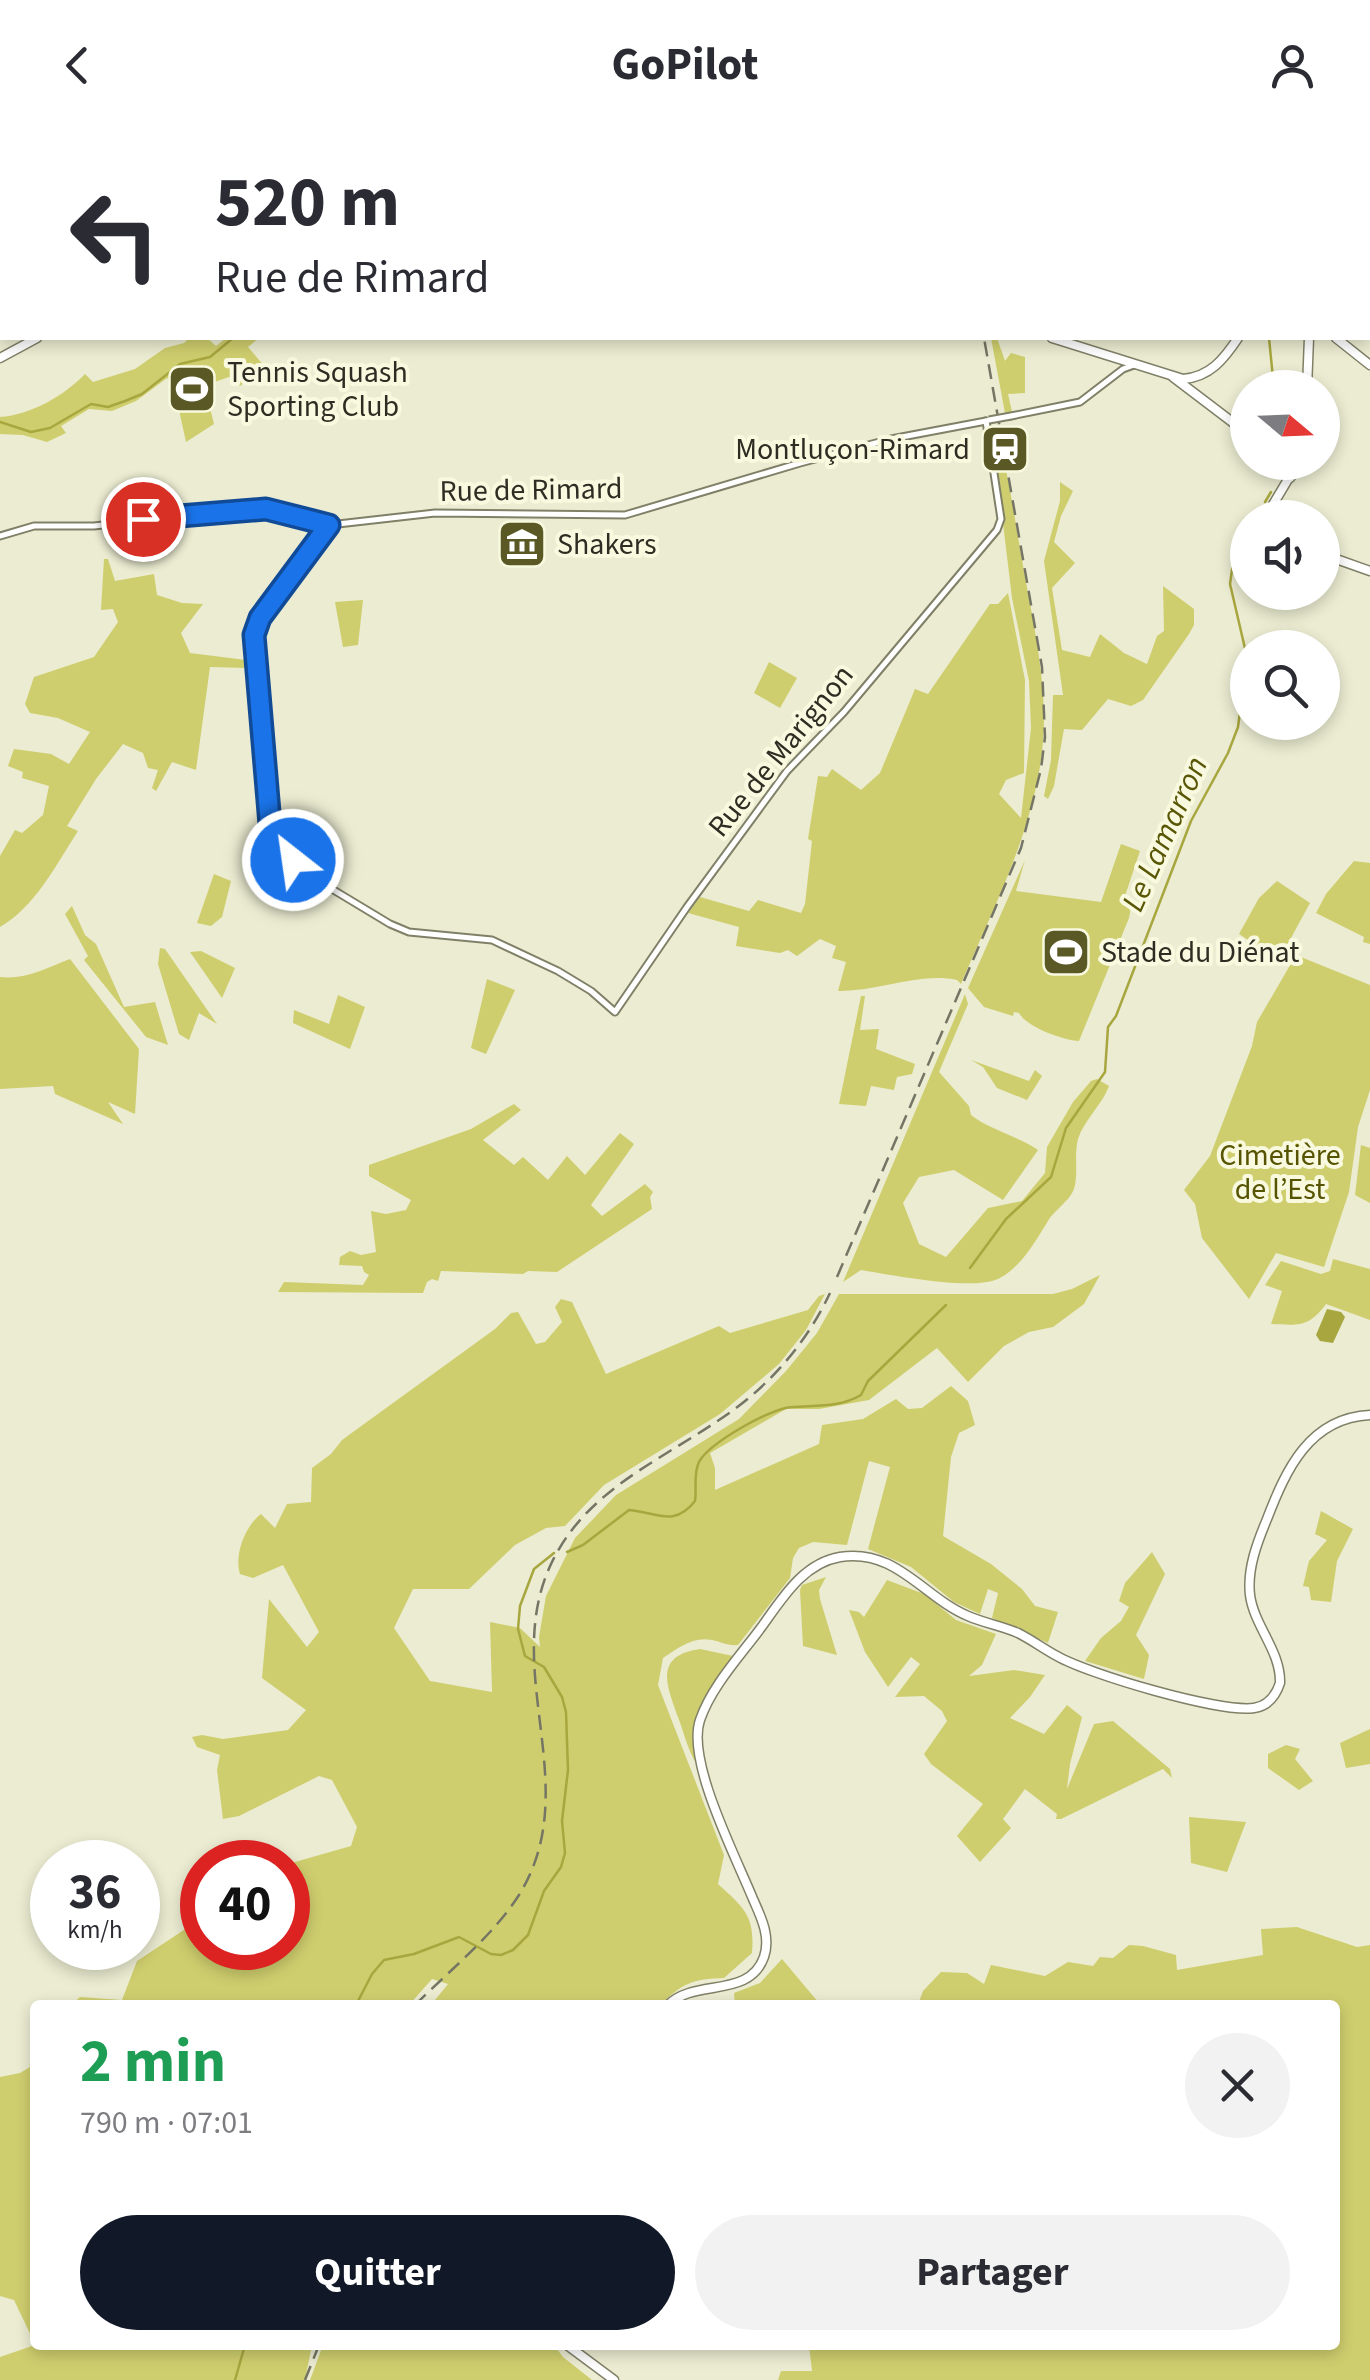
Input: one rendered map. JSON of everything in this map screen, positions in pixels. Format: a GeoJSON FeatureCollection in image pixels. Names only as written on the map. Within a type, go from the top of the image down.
{"type":"FeatureCollection","features":[{"type":"Feature","properties":{"kind":"main road"},"geometry":{"type":"LineString","coordinates":[[0,358],[33,340]]}},
{"type":"Feature","properties":{"kind":"main road"},"geometry":{"type":"LineString","coordinates":[[1058,340],[1174,378],[1192,378]]}},
{"type":"Feature","properties":{"kind":"main road"},"geometry":{"type":"LineString","coordinates":[[1184,387],[1192,378],[1216,367],[1236,340]]}},
{"type":"Feature","properties":{"kind":"main road"},"geometry":{"type":"LineString","coordinates":[[1308,370],[1309,340]]}},
{"type":"Feature","properties":{"kind":"main road"},"geometry":{"type":"LineString","coordinates":[[1339,340],[1370,365]]}},
{"type":"Feature","properties":{"kind":"main road"},"geometry":{"type":"LineString","coordinates":[[1133,365],[1184,387]]}},
{"type":"Feature","properties":{"kind":"main road"},"geometry":{"type":"LineString","coordinates":[[1174,378],[1230,421]]}},
{"type":"Feature","properties":{"kind":"main road"},"geometry":{"type":"LineString","coordinates":[[1340,560],[1370,570]]}},
{"type":"Feature","properties":{"kind":"main road"},"geometry":{"type":"LineString","coordinates":[[675,2000],[687,1991],[747,1979],[761,1964],[766,1944],[761,1917],[702,1771],[697,1734],[709,1700],[782,1597],[806,1572],[840,1557],[870,1557],[912,1576],[956,1610],[1016,1632],[1074,1664],[1199,1702],[1233,1708],[1263,1706],[1275,1695],[1280,1677],[1251,1599],[1251,1567],[1257,1546],[1286,1474],[1300,1452],[1322,1431],[1370,1416]]}},
{"type":"Feature","properties":{"kind":"main road"},"geometry":{"type":"LineString","coordinates":[[577,2350],[617,2380]]}},
{"type":"Feature","properties":{"kind":"street","name":"Rue de Rimard"},"geometry":{"type":"LineString","coordinates":[[0,536],[34,526],[94,526],[266,509],[329,525],[435,513],[625,515],[891,439],[1080,402],[1133,365]]}},
{"type":"Feature","properties":{"kind":"street","name":"Rue de Marignon"},"geometry":{"type":"LineString","coordinates":[[329,525],[260,618],[254,635],[271,836],[312,877],[390,924],[409,932],[492,940],[558,970],[615,1012],[787,771],[844,712],[997,530],[1001,520],[988,420]]}},
{"type":"Feature","properties":{"kind":"green space"},"geometry":{"type":"Polygon","coordinates":[[[209,340],[216,346],[224,340],[257,340],[248,347],[265,367],[240,386],[229,377],[209,384],[214,424],[186,442],[174,387],[167,378],[136,401],[112,411],[89,409],[61,426],[66,433],[47,442],[0,434],[0,417],[47,403],[85,374],[93,382],[135,369],[165,348],[209,340]]]}},
{"type":"Feature","properties":{"kind":"green space"},"geometry":{"type":"Polygon","coordinates":[[[991,340],[998,340],[1005,361],[1011,353],[1025,357],[1025,393],[1008,394],[1012,412],[1005,413],[991,340]]]}},
{"type":"Feature","properties":{"kind":"green space"},"geometry":{"type":"Polygon","coordinates":[[[991,424],[1009,484],[1043,694],[1042,750],[1028,819],[961,984],[957,980],[928,978],[838,991],[846,962],[832,958],[836,946],[820,939],[797,956],[788,950],[780,953],[736,946],[739,927],[688,913],[700,897],[749,911],[758,900],[801,913],[818,776],[827,777],[832,769],[861,790],[880,773],[915,689],[928,694],[990,604],[998,604],[1008,593],[1025,680],[1024,773],[1006,780],[999,794],[1021,818],[1031,728],[1029,681],[1012,598],[991,424]]]}},
{"type":"Feature","properties":{"kind":"green space"},"geometry":{"type":"Polygon","coordinates":[[[1060,482],[1073,491],[1054,542],[1075,563],[1052,588],[1062,650],[1090,657],[1100,634],[1124,653],[1147,664],[1157,636],[1164,631],[1163,586],[1194,609],[1194,625],[1143,700],[1131,706],[1108,699],[1082,730],[1064,729],[1048,799],[1044,796],[1051,760],[1053,695],[1063,695],[1044,561],[1060,501],[1060,482]]]}},
{"type":"Feature","properties":{"kind":"green space"},"geometry":{"type":"Polygon","coordinates":[[[104,559],[108,559],[115,581],[154,574],[157,595],[182,603],[203,604],[181,633],[190,653],[246,660],[246,668],[210,667],[196,770],[172,762],[156,791],[152,788],[158,770],[148,768],[143,753],[123,744],[67,826],[78,831],[53,871],[24,908],[0,927],[0,856],[15,830],[22,833],[43,815],[49,786],[22,778],[23,772],[8,766],[14,749],[51,754],[69,764],[90,732],[58,718],[30,713],[25,704],[34,677],[94,657],[118,622],[113,609],[101,610],[104,559]]]}},
{"type":"Feature","properties":{"kind":"green space"},"geometry":{"type":"Polygon","coordinates":[[[363,600],[358,645],[343,647],[335,602],[363,600]]]}},
{"type":"Feature","properties":{"kind":"green space"},"geometry":{"type":"Polygon","coordinates":[[[769,662],[797,678],[780,708],[754,693],[769,662]]]}},
{"type":"Feature","properties":{"kind":"green space","name":"Stade du Diénat"},"geometry":{"type":"Polygon","coordinates":[[[1121,844],[1140,851],[1122,905],[1131,907],[1129,918],[1079,1041],[1046,1032],[1019,1013],[1014,1012],[1013,1016],[984,1007],[968,988],[1025,860],[1016,891],[1101,902],[1121,844]]]}},
{"type":"Feature","properties":{"kind":"green space"},"geometry":{"type":"Polygon","coordinates":[[[1354,861],[1370,863],[1370,944],[1363,942],[1364,937],[1316,913],[1326,894],[1354,861]]]}},
{"type":"Feature","properties":{"kind":"green space"},"geometry":{"type":"Polygon","coordinates":[[[214,874],[231,881],[222,917],[211,926],[197,923],[214,874]]]}},
{"type":"Feature","properties":{"kind":"green space"},"geometry":{"type":"Polygon","coordinates":[[[1277,881],[1310,903],[1279,960],[1239,934],[1259,898],[1277,881]]]}},
{"type":"Feature","properties":{"kind":"green space"},"geometry":{"type":"Polygon","coordinates":[[[72,906],[85,935],[96,944],[124,1007],[155,1002],[168,1045],[146,1037],[84,960],[88,956],[65,914],[72,906]]]}},
{"type":"Feature","properties":{"kind":"green space"},"geometry":{"type":"Polygon","coordinates":[[[160,948],[165,949],[217,1024],[199,1013],[189,1040],[179,1034],[158,964],[160,948]]]}},
{"type":"Feature","properties":{"kind":"green space"},"geometry":{"type":"Polygon","coordinates":[[[201,951],[235,968],[222,998],[190,952],[201,951]]]}},
{"type":"Feature","properties":{"kind":"green space","name":"Cimetière de l’Est"},"geometry":{"type":"Polygon","coordinates":[[[1296,955],[1370,985],[1370,1090],[1358,1127],[1349,1192],[1324,1267],[1276,1253],[1249,1299],[1202,1238],[1195,1204],[1184,1190],[1210,1156],[1252,1046],[1257,1022],[1296,955]]]}},
{"type":"Feature","properties":{"kind":"green space"},"geometry":{"type":"Polygon","coordinates":[[[70,959],[139,1049],[135,1114],[108,1102],[123,1124],[55,1094],[53,1086],[0,1089],[0,977],[27,975],[70,959]]]}},
{"type":"Feature","properties":{"kind":"green space"},"geometry":{"type":"Polygon","coordinates":[[[487,979],[515,990],[486,1054],[471,1048],[487,979]]]}},
{"type":"Feature","properties":{"kind":"green space"},"geometry":{"type":"Polygon","coordinates":[[[965,994],[968,1004],[939,1072],[969,1106],[971,1115],[1038,1150],[1003,1200],[954,1170],[919,1177],[903,1203],[919,1244],[946,1257],[988,1208],[1022,1201],[1045,1173],[1047,1147],[1073,1102],[1097,1079],[1109,1086],[1078,1139],[1074,1190],[1021,1261],[998,1279],[951,1283],[861,1270],[843,1282],[965,994]]]}},
{"type":"Feature","properties":{"kind":"green space"},"geometry":{"type":"Polygon","coordinates":[[[338,995],[365,1007],[350,1049],[293,1023],[294,1010],[329,1024],[338,995]]]}},
{"type":"Feature","properties":{"kind":"green space"},"geometry":{"type":"Polygon","coordinates":[[[861,996],[865,996],[860,1030],[879,1029],[876,1049],[915,1064],[912,1074],[897,1077],[894,1090],[871,1086],[866,1106],[839,1104],[861,996]]]}},
{"type":"Feature","properties":{"kind":"green space"},"geometry":{"type":"Polygon","coordinates":[[[971,1060],[1029,1081],[1035,1070],[1042,1076],[1027,1100],[997,1088],[983,1067],[971,1060]]]}},
{"type":"Feature","properties":{"kind":"green space"},"geometry":{"type":"Polygon","coordinates":[[[514,1104],[521,1110],[483,1140],[514,1165],[523,1157],[548,1180],[567,1156],[585,1175],[620,1133],[634,1144],[591,1205],[602,1216],[645,1184],[653,1192],[652,1209],[557,1272],[441,1271],[438,1281],[427,1282],[423,1293],[278,1292],[284,1282],[363,1285],[369,1275],[362,1266],[339,1265],[340,1257],[350,1251],[361,1255],[376,1252],[371,1211],[386,1214],[406,1210],[411,1200],[369,1176],[369,1165],[471,1129],[514,1104]]]}},
{"type":"Feature","properties":{"kind":"green space"},"geometry":{"type":"Polygon","coordinates":[[[1361,1145],[1370,1148],[1370,1203],[1355,1195],[1361,1145]]]}},
{"type":"Feature","properties":{"kind":"green space"},"geometry":{"type":"Polygon","coordinates":[[[1333,1259],[1370,1269],[1370,1320],[1326,1304],[1302,1323],[1271,1324],[1282,1291],[1265,1285],[1281,1261],[1321,1274],[1330,1271],[1333,1259]]]}},
{"type":"Feature","properties":{"kind":"green space"},"geometry":{"type":"Polygon","coordinates":[[[1100,1275],[1084,1304],[1053,1327],[1029,1332],[1004,1346],[968,1382],[937,1348],[869,1400],[819,1409],[786,1409],[710,1453],[715,1490],[819,1444],[822,1425],[863,1419],[896,1399],[908,1409],[922,1408],[951,1386],[968,1401],[975,1425],[959,1433],[951,1457],[943,1536],[991,1564],[1022,1589],[1035,1606],[1058,1612],[1048,1643],[992,1618],[998,1593],[988,1589],[980,1614],[954,1602],[911,1567],[868,1549],[890,1467],[869,1461],[847,1545],[813,1542],[799,1548],[790,1578],[738,1645],[698,1640],[663,1658],[658,1685],[724,1855],[718,1884],[741,1906],[752,1930],[752,1953],[724,1978],[689,1984],[666,2000],[435,2000],[448,1984],[432,1979],[413,2000],[122,2000],[134,1970],[160,1970],[160,1946],[180,1933],[180,1970],[310,1970],[310,1858],[351,1846],[357,1827],[332,1780],[319,1776],[239,1816],[223,1819],[217,1770],[220,1755],[197,1747],[192,1737],[223,1739],[288,1730],[306,1710],[262,1678],[269,1599],[307,1647],[319,1632],[283,1565],[253,1578],[240,1574],[238,1558],[242,1541],[261,1514],[275,1528],[287,1504],[311,1502],[312,1468],[342,1440],[495,1329],[511,1313],[518,1312],[536,1344],[545,1342],[562,1322],[555,1307],[561,1299],[572,1302],[606,1374],[719,1326],[730,1333],[808,1310],[825,1294],[806,1330],[779,1364],[720,1414],[604,1485],[565,1526],[546,1528],[515,1545],[469,1589],[413,1589],[394,1628],[430,1681],[492,1692],[490,1622],[520,1628],[540,1647],[546,1596],[575,1538],[616,1495],[739,1419],[817,1333],[839,1294],[1053,1294],[1100,1275]]]}},
{"type":"Feature","properties":{"kind":"green space"},"geometry":{"type":"Polygon","coordinates":[[[1321,1511],[1353,1529],[1337,1561],[1331,1602],[1311,1600],[1309,1587],[1303,1586],[1309,1561],[1327,1540],[1315,1534],[1321,1511]]]}},
{"type":"Feature","properties":{"kind":"green space"},"geometry":{"type":"Polygon","coordinates":[[[1152,1552],[1165,1574],[1136,1635],[1149,1655],[1144,1679],[1085,1661],[1101,1638],[1121,1621],[1129,1607],[1119,1601],[1125,1583],[1152,1552]]]}},
{"type":"Feature","properties":{"kind":"green space"},"geometry":{"type":"Polygon","coordinates":[[[826,1577],[819,1590],[820,1599],[837,1655],[803,1646],[800,1590],[802,1585],[826,1577]]]}},
{"type":"Feature","properties":{"kind":"green space"},"geometry":{"type":"Polygon","coordinates":[[[887,1580],[924,1594],[956,1620],[996,1634],[982,1665],[969,1676],[1014,1670],[1045,1675],[1010,1718],[1044,1734],[1067,1705],[1082,1717],[1067,1789],[1094,1724],[1113,1721],[1170,1769],[1172,1778],[1163,1769],[1061,1819],[1056,1819],[1057,1814],[1025,1789],[1003,1819],[1011,1828],[980,1862],[957,1836],[983,1804],[931,1764],[924,1754],[947,1721],[942,1711],[924,1696],[895,1697],[920,1664],[911,1657],[888,1687],[865,1652],[849,1610],[864,1617],[887,1580]]]}},
{"type":"Feature","properties":{"kind":"green space"},"geometry":{"type":"Polygon","coordinates":[[[700,1649],[733,1656],[702,1706],[695,1731],[696,1763],[670,1694],[667,1674],[675,1658],[700,1649]]]}},
{"type":"Feature","properties":{"kind":"green space"},"geometry":{"type":"Polygon","coordinates":[[[1370,1729],[1370,1764],[1346,1768],[1340,1743],[1370,1729]]]}},
{"type":"Feature","properties":{"kind":"green space"},"geometry":{"type":"Polygon","coordinates":[[[1286,1745],[1300,1749],[1295,1759],[1313,1781],[1299,1790],[1268,1768],[1268,1754],[1286,1745]]]}},
{"type":"Feature","properties":{"kind":"green space"},"geometry":{"type":"Polygon","coordinates":[[[1189,1817],[1246,1822],[1227,1872],[1191,1863],[1189,1817]]]}},
{"type":"Feature","properties":{"kind":"green space"},"geometry":{"type":"Polygon","coordinates":[[[1297,1927],[1357,1947],[1370,1945],[1370,2380],[778,2380],[781,2371],[812,2371],[810,2350],[1340,2350],[1340,2000],[920,2000],[941,1972],[967,1973],[984,1984],[991,1965],[1045,1976],[1068,1962],[1093,1966],[1100,1957],[1113,1958],[1129,1945],[1176,1955],[1177,1970],[1263,1955],[1261,1929],[1297,1927]]]}},
{"type":"Feature","properties":{"kind":"green space"},"geometry":{"type":"Polygon","coordinates":[[[782,1959],[816,2000],[735,2000],[734,1993],[760,1983],[782,1959]]]}},
{"type":"Feature","properties":{"kind":"green space"},"geometry":{"type":"Polygon","coordinates":[[[80,1997],[122,2000],[77,2000],[80,1997]]]}},
{"type":"Feature","properties":{"kind":"green space"},"geometry":{"type":"Polygon","coordinates":[[[30,2067],[30,2334],[14,2300],[0,2296],[0,2077],[30,2067]]]}},
{"type":"Feature","properties":{"kind":"green space"},"geometry":{"type":"Polygon","coordinates":[[[30,2347],[30,2350],[311,2350],[305,2380],[0,2380],[0,2357],[30,2347]]]}},
{"type":"Feature","properties":{"kind":"green space"},"geometry":{"type":"Polygon","coordinates":[[[321,2350],[558,2350],[592,2380],[310,2380],[321,2350]]]}},
{"type":"Feature","properties":{"kind":"shaded area"},"geometry":{"type":"Polygon","coordinates":[[[1327,1309],[1345,1317],[1333,1343],[1320,1341],[1316,1335],[1327,1309]]]}},
{"type":"Feature","properties":{"kind":"waterway"},"geometry":{"type":"LineString","coordinates":[[0,422],[31,432],[50,428],[91,404],[108,407],[142,394],[180,364],[210,357],[231,340]]}},
{"type":"Feature","properties":{"kind":"waterway","name":"Le Lamarron"},"geometry":{"type":"LineString","coordinates":[[1269,340],[1272,370]]}},
{"type":"Feature","properties":{"kind":"waterway","name":"Le Lamarron"},"geometry":{"type":"LineString","coordinates":[[1266,500],[1271,492]]}},
{"type":"Feature","properties":{"kind":"waterway","name":"Le Lamarron"},"geometry":{"type":"LineString","coordinates":[[970,1268],[1006,1219],[1051,1177],[1066,1128],[1105,1072],[1108,1027],[1116,1016],[1191,821],[1238,727],[1247,657],[1236,610]]}},
{"type":"Feature","properties":{"kind":"waterway"},"geometry":{"type":"LineString","coordinates":[[567,1552],[583,1545],[629,1510],[664,1516],[680,1514],[695,1501],[699,1462],[715,1446],[770,1413],[836,1404],[861,1395],[868,1381],[946,1305]]}},
{"type":"Feature","properties":{"kind":"waterway"},"geometry":{"type":"LineString","coordinates":[[359,2000],[384,1960],[414,1954],[459,1937],[491,1954],[513,1950],[528,1935],[544,1891],[561,1867],[568,1770],[566,1712],[544,1667],[525,1656],[518,1629],[520,1606],[534,1569],[554,1553]]}},
{"type":"Feature","properties":{"kind":"waterway"},"geometry":{"type":"LineString","coordinates":[[235,2380],[244,2350]]}},
{"type":"Feature","properties":{"kind":"railway"},"geometry":{"type":"LineString","coordinates":[[837,1277],[1021,848],[1041,769],[1045,737],[1042,667],[984,340]]}},
{"type":"Feature","properties":{"kind":"railway"},"geometry":{"type":"LineString","coordinates":[[420,2000],[508,1910],[537,1854],[545,1813],[545,1771],[534,1645],[538,1603],[552,1562],[583,1516],[603,1498],[734,1409],[767,1381],[809,1331],[830,1293]]}},
{"type":"Feature","properties":{"kind":"railway"},"geometry":{"type":"LineString","coordinates":[[305,2380],[317,2350]]}},
{"type":"Feature","properties":{"kind":"place","name":"Tennis Squash Sporting Club"},"geometry":{"type":"Point","coordinates":[192,389]}},
{"type":"Feature","properties":{"kind":"place","name":"Montluçon-Rimard"},"geometry":{"type":"Point","coordinates":[1005,449]}},
{"type":"Feature","properties":{"kind":"place","name":"Shakers"},"geometry":{"type":"Point","coordinates":[522,544]}},
{"type":"Feature","properties":{"kind":"place","name":"Stade du Diénat"},"geometry":{"type":"Point","coordinates":[1066,952]}},
{"type":"Feature","properties":{"kind":"route"},"geometry":{"type":"LineString","coordinates":[[143,519],[266,509],[329,525],[260,618],[254,635],[271,836],[293,860]]}}]}
